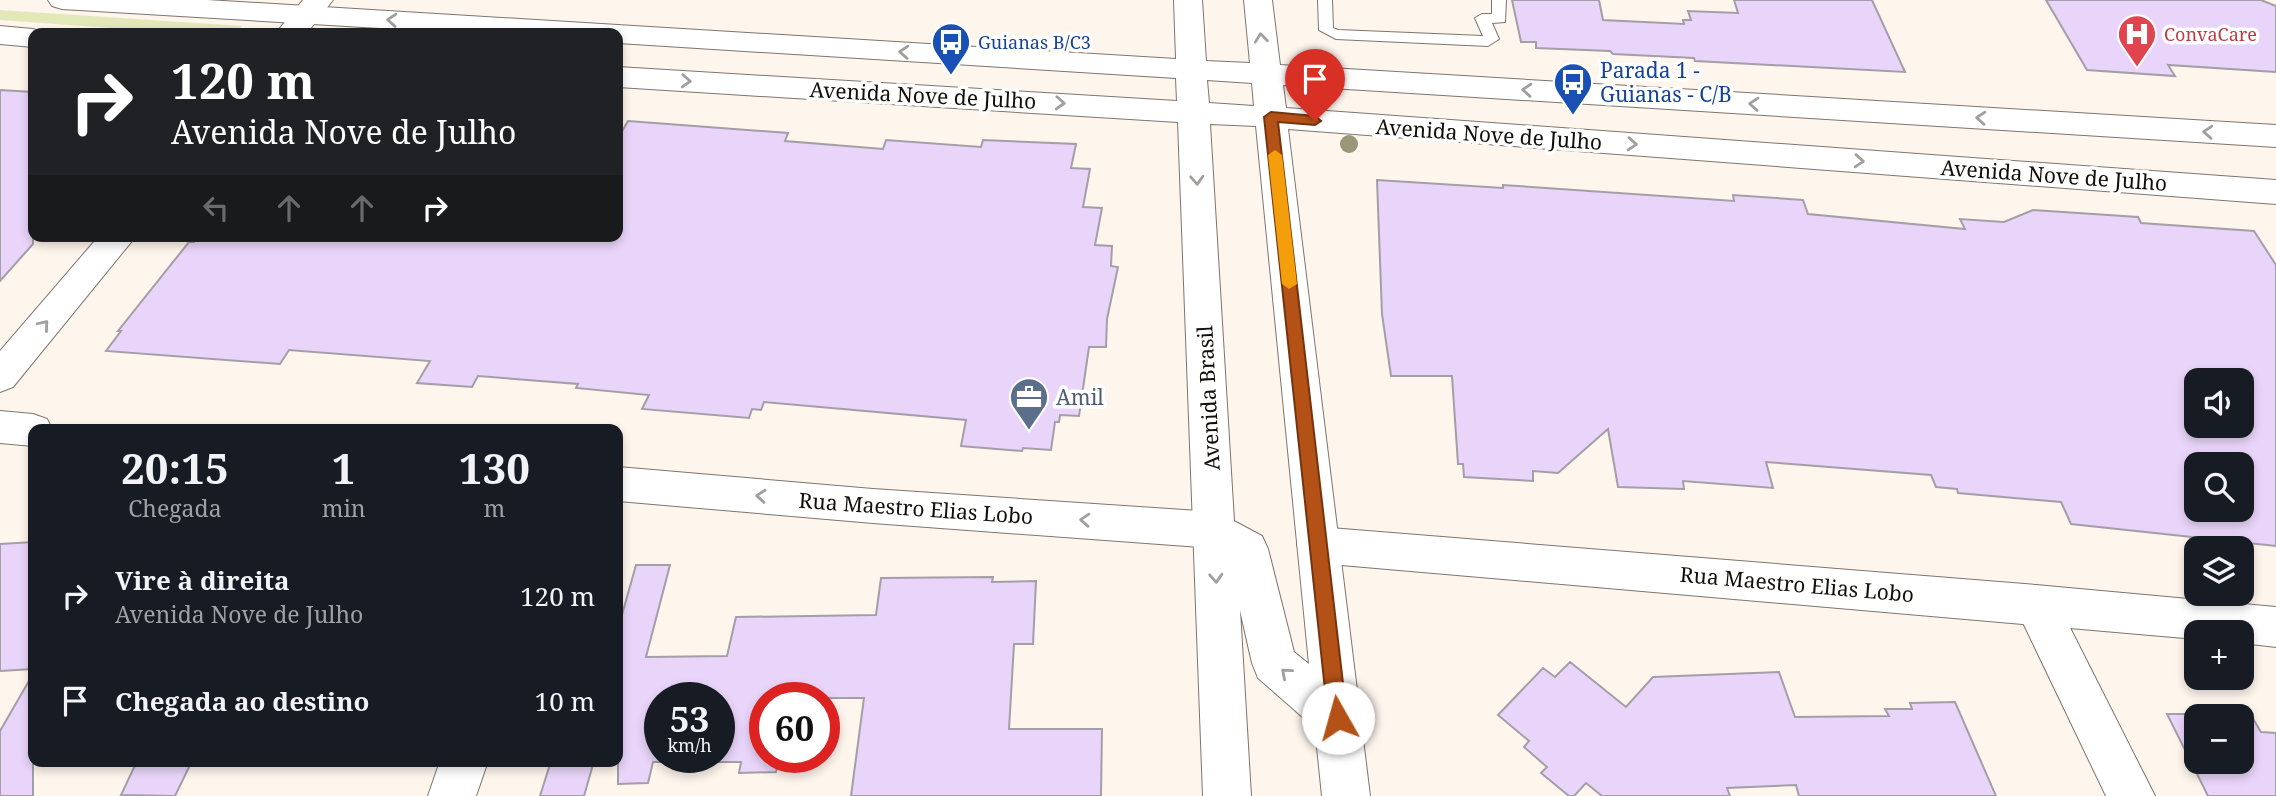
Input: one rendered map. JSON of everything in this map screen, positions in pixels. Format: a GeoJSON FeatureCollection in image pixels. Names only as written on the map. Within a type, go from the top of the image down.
{"type":"FeatureCollection","features":[{"type":"Feature","properties":{"kind":"main road"},"geometry":{"type":"LineString","coordinates":[[62,0],[518,28]]}},
{"type":"Feature","properties":{"kind":"main road","name":"Avenida Brasil"},"geometry":{"type":"LineString","coordinates":[[1188,0],[1227,796]]}},
{"type":"Feature","properties":{"kind":"main road"},"geometry":{"type":"LineString","coordinates":[[1258,0],[1264,75],[1271,117],[1346,796]]}},
{"type":"Feature","properties":{"kind":"main road","name":"Avenida Nove de Julho"},"geometry":{"type":"LineString","coordinates":[[623,34],[2276,136]]}},
{"type":"Feature","properties":{"kind":"main road"},"geometry":{"type":"LineString","coordinates":[[0,35],[28,38]]}},
{"type":"Feature","properties":{"kind":"main road","name":"Avenida Nove de Julho"},"geometry":{"type":"LineString","coordinates":[[623,77],[1271,117],[2276,192]]}},
{"type":"Feature","properties":{"kind":"main road"},"geometry":{"type":"LineString","coordinates":[[0,377],[114,242]]}},
{"type":"Feature","properties":{"kind":"main road"},"geometry":{"type":"LineString","coordinates":[[0,427],[28,430]]}},
{"type":"Feature","properties":{"kind":"main road","name":"Rua Maestro Elias Lobo"},"geometry":{"type":"LineString","coordinates":[[623,484],[873,506],[1214,530]]}},
{"type":"Feature","properties":{"kind":"main road"},"geometry":{"type":"LineString","coordinates":[[1214,530],[1247,550],[1274,663],[1338,718]]}},
{"type":"Feature","properties":{"kind":"main road","name":"Rua Maestro Elias Lobo"},"geometry":{"type":"LineString","coordinates":[[1318,545],[2036,604],[2276,627]]}},
{"type":"Feature","properties":{"kind":"main road"},"geometry":{"type":"LineString","coordinates":[[2036,604],[2131,796]]}},
{"type":"Feature","properties":{"kind":"main road"},"geometry":{"type":"LineString","coordinates":[[452,796],[462,767]]}},
{"type":"Feature","properties":{"kind":"lane"},"geometry":{"type":"LineString","coordinates":[[1325,0],[1326,30],[1336,34],[1488,41],[1492,39],[1482,18],[1500,19],[1499,0]]}},
{"type":"Feature","properties":{"kind":"green space"},"geometry":{"type":"Polygon","coordinates":[[[0,10],[242,26],[112,28],[0,20],[0,10]]]}},
{"type":"Feature","properties":{"kind":"building"},"geometry":{"type":"Polygon","coordinates":[[[1512,0],[1599,0],[1603,20],[1684,24],[1683,20],[1691,20],[1688,11],[1738,13],[1734,0],[1872,0],[1905,72],[1695,61],[1694,58],[1613,54],[1610,51],[1536,48],[1536,42],[1521,42],[1512,0]]]}},
{"type":"Feature","properties":{"kind":"building"},"geometry":{"type":"Polygon","coordinates":[[[2046,0],[2261,0],[2276,6],[2276,72],[2168,65],[2175,76],[2087,70],[2046,0]]]}},
{"type":"Feature","properties":{"kind":"building"},"geometry":{"type":"Polygon","coordinates":[[[0,90],[28,92],[28,242],[33,244],[0,281],[0,90]]]}},
{"type":"Feature","properties":{"kind":"building"},"geometry":{"type":"Polygon","coordinates":[[[628,121],[788,133],[785,141],[883,149],[886,140],[981,147],[983,140],[1076,144],[1071,168],[1090,169],[1083,207],[1102,208],[1095,245],[1112,246],[1111,266],[1118,267],[1107,319],[1106,347],[1089,347],[1079,416],[1060,415],[1059,422],[1055,422],[1051,450],[1023,448],[1022,451],[961,446],[966,420],[764,402],[761,410],[752,409],[749,418],[642,409],[649,395],[576,388],[578,384],[478,376],[472,387],[417,383],[430,361],[289,350],[280,364],[106,351],[121,331],[118,331],[189,242],[623,242],[623,130],[628,121]]]}},
{"type":"Feature","properties":{"kind":"building"},"geometry":{"type":"Polygon","coordinates":[[[1377,180],[1503,188],[1503,185],[1734,201],[1733,195],[1803,200],[1808,214],[1965,229],[1960,219],[2004,222],[2033,210],[2138,217],[2141,223],[2254,231],[2276,265],[2276,546],[2254,544],[2254,536],[2184,536],[2071,524],[2061,502],[1958,493],[1957,489],[1936,487],[1931,475],[1766,462],[1773,488],[1683,481],[1684,489],[1618,487],[1608,429],[1558,473],[1533,471],[1533,481],[1464,477],[1463,464],[1458,464],[1452,376],[1391,376],[1382,314],[1377,180]]]}},
{"type":"Feature","properties":{"kind":"building"},"geometry":{"type":"Polygon","coordinates":[[[28,542],[28,669],[0,671],[0,544],[28,542]]]}},
{"type":"Feature","properties":{"kind":"building"},"geometry":{"type":"Polygon","coordinates":[[[636,565],[670,565],[646,657],[727,656],[736,617],[876,615],[881,578],[993,577],[992,582],[1036,581],[1033,644],[1014,644],[1009,729],[1102,729],[1101,796],[851,796],[864,698],[840,698],[840,682],[749,682],[749,773],[739,773],[741,762],[735,762],[735,682],[644,682],[644,773],[650,773],[648,783],[618,784],[618,767],[623,767],[623,611],[636,565]]]}},
{"type":"Feature","properties":{"kind":"building"},"geometry":{"type":"Polygon","coordinates":[[[1570,662],[1626,707],[1653,677],[1779,672],[1795,717],[1889,716],[1885,709],[1912,709],[1910,703],[1955,702],[1996,796],[1799,796],[1796,785],[1727,788],[1730,796],[1602,796],[1586,783],[1574,796],[1569,796],[1541,773],[1547,767],[1524,747],[1529,741],[1498,715],[1543,668],[1555,677],[1570,662]]]}},
{"type":"Feature","properties":{"kind":"building"},"geometry":{"type":"Polygon","coordinates":[[[28,683],[28,767],[33,767],[33,796],[0,796],[0,731],[28,683]]]}},
{"type":"Feature","properties":{"kind":"building"},"geometry":{"type":"Polygon","coordinates":[[[2167,714],[2184,714],[2184,748],[2167,714]]]}},
{"type":"Feature","properties":{"kind":"building"},"geometry":{"type":"Polygon","coordinates":[[[2254,720],[2261,732],[2276,733],[2276,796],[2208,796],[2197,774],[2254,774],[2254,720]]]}},
{"type":"Feature","properties":{"kind":"building"},"geometry":{"type":"Polygon","coordinates":[[[134,767],[189,767],[175,796],[121,795],[134,767]]]}},
{"type":"Feature","properties":{"kind":"building"},"geometry":{"type":"Polygon","coordinates":[[[549,767],[592,767],[584,796],[540,796],[549,767]]]}},
{"type":"Feature","properties":{"kind":"slow traffic"},"geometry":{"type":"LineString","coordinates":[[1275,155],[1289,284]]}},
{"type":"Feature","properties":{"kind":"place","name":"ConvaCare"},"geometry":{"type":"Point","coordinates":[2137,68]}},
{"type":"Feature","properties":{"kind":"place","name":"Guianas B/C3"},"geometry":{"type":"Point","coordinates":[951,76]}},
{"type":"Feature","properties":{"kind":"place","name":"Parada 1 - Guianas - C/B"},"geometry":{"type":"Point","coordinates":[1573,116]}},
{"type":"Feature","properties":{"kind":"place","name":"Amil"},"geometry":{"type":"Point","coordinates":[1029,431]}},
{"type":"Feature","properties":{"kind":"route"},"geometry":{"type":"LineString","coordinates":[[1315,121],[1271,117],[1338,718]]}}]}
